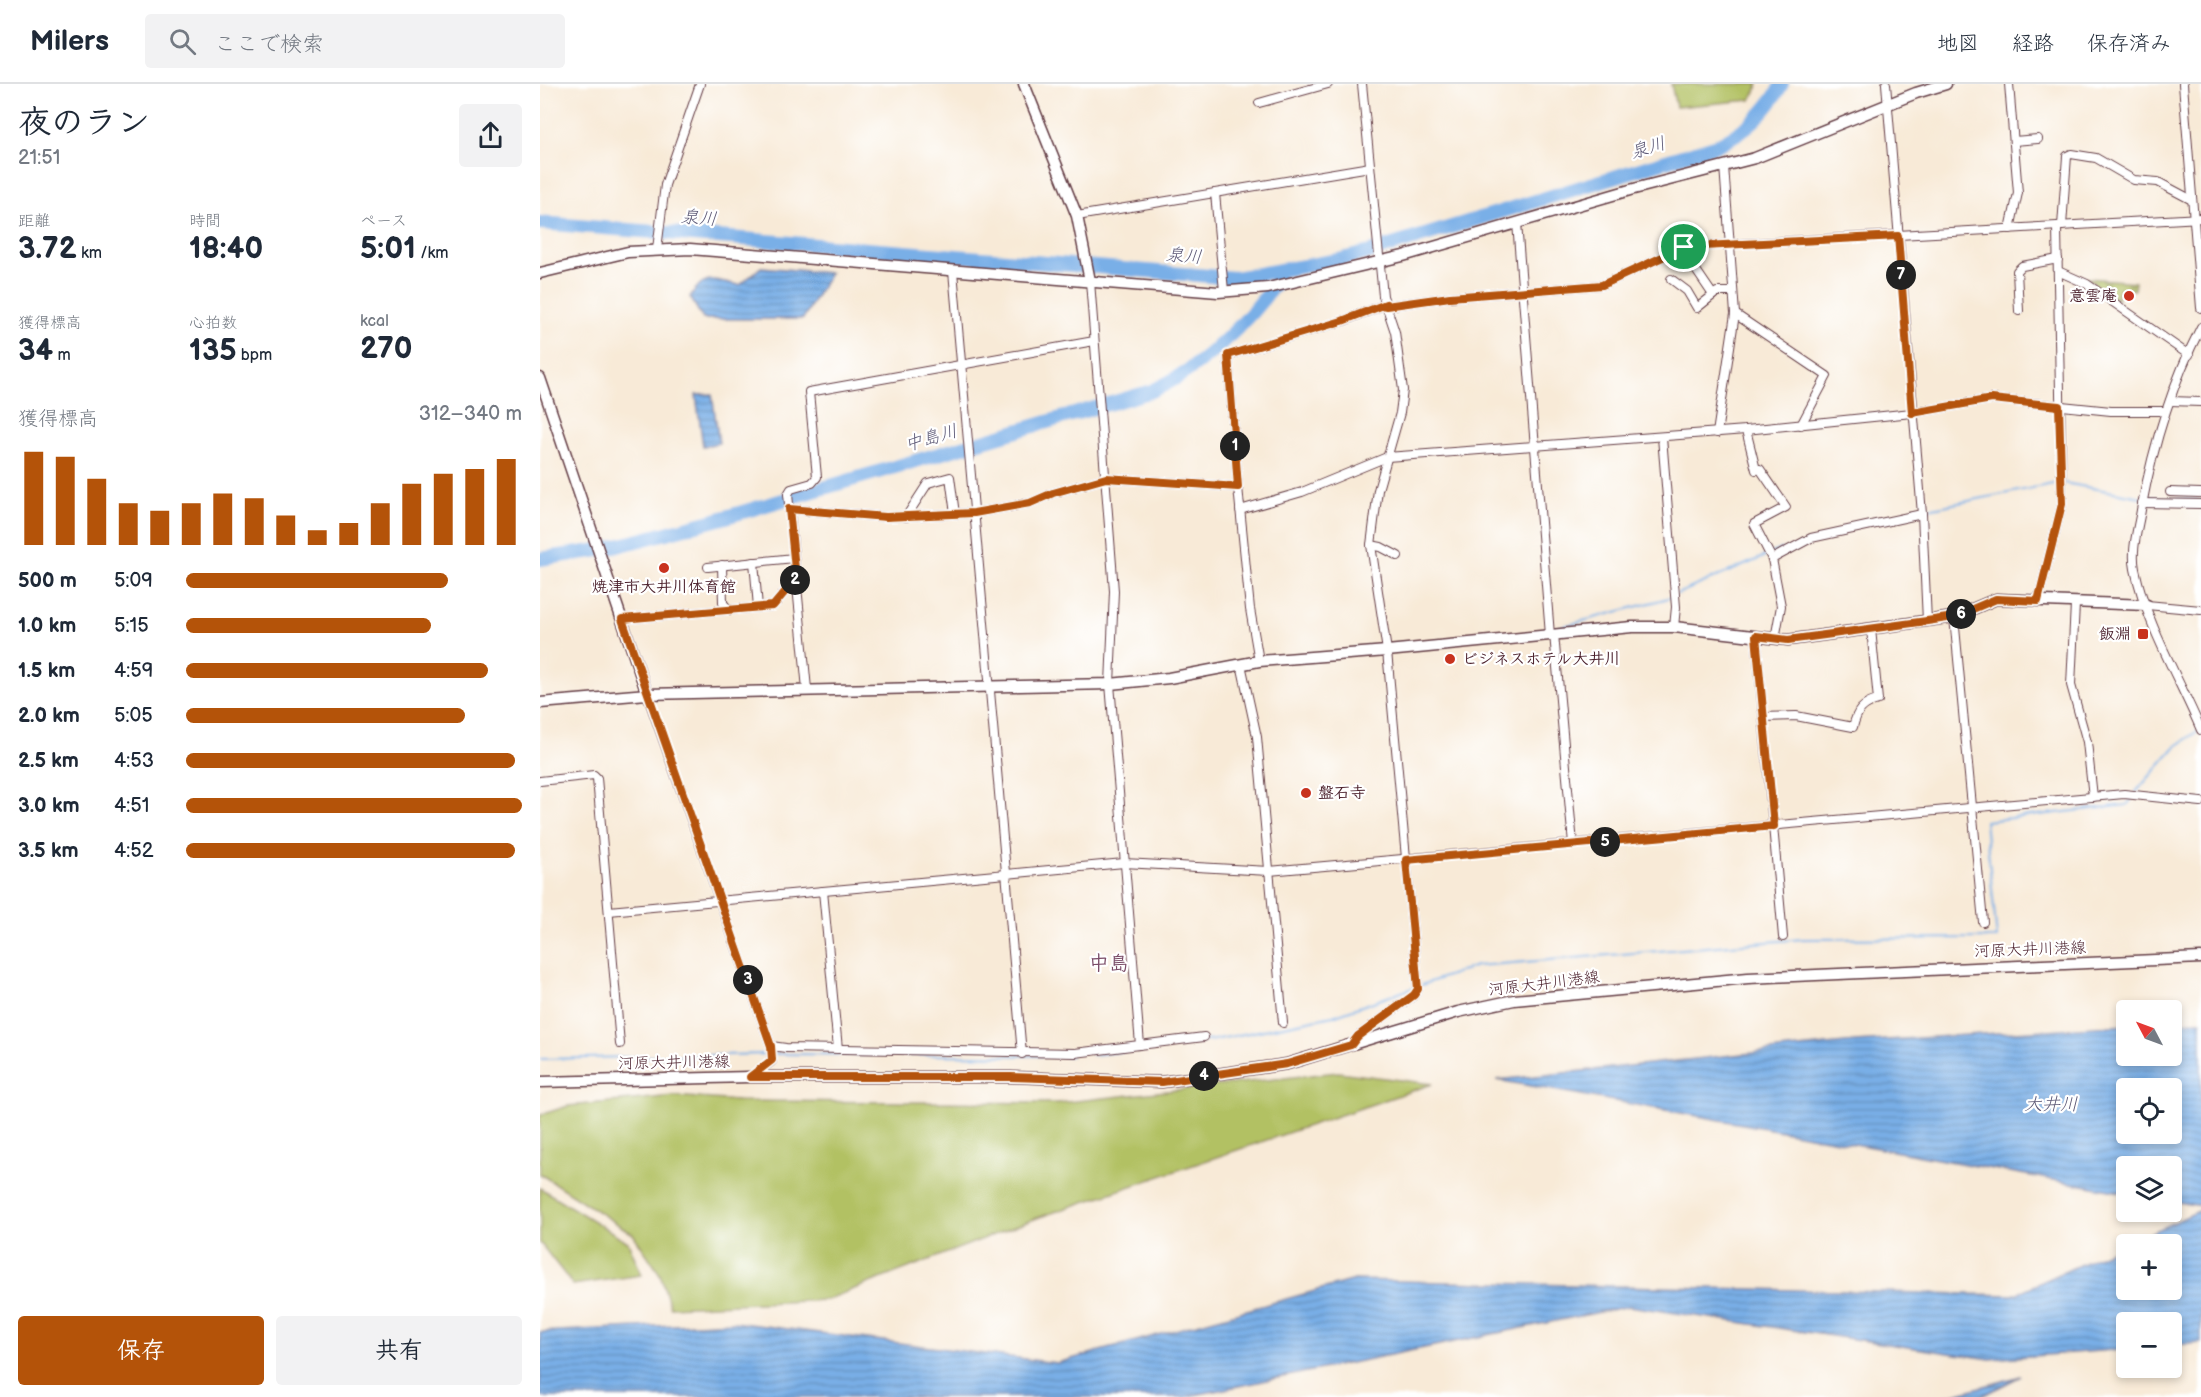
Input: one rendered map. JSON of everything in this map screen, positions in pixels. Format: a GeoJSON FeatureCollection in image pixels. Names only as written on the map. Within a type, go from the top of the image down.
{"type":"FeatureCollection","features":[{"type":"Feature","properties":{"kind":"street"},"geometry":{"type":"LineString","coordinates":[[657,248],[658,222],[665,185],[700,84]]}},
{"type":"Feature","properties":{"kind":"street"},"geometry":{"type":"LineString","coordinates":[[1024,84],[1077,216],[1086,251],[1090,281],[1101,398],[1114,591],[1110,684],[1140,1045]]}},
{"type":"Feature","properties":{"kind":"street"},"geometry":{"type":"LineString","coordinates":[[1259,103],[1328,84]]}},
{"type":"Feature","properties":{"kind":"street"},"geometry":{"type":"LineString","coordinates":[[1351,1045],[1358,1036],[1414,995],[1417,985],[1386,648],[1371,545],[1378,489],[1400,413],[1403,390],[1395,332],[1386,305],[1380,262],[1362,84]]}},
{"type":"Feature","properties":{"kind":"street"},"geometry":{"type":"LineString","coordinates":[[1886,84],[1921,511],[1927,621]]}},
{"type":"Feature","properties":{"kind":"street"},"geometry":{"type":"LineString","coordinates":[[540,273],[628,252],[657,248],[1224,291],[1268,288],[1380,262],[1755,158],[1887,104],[1946,84]]}},
{"type":"Feature","properties":{"kind":"street"},"geometry":{"type":"LineString","coordinates":[[2009,84],[2018,193],[2010,229]]}},
{"type":"Feature","properties":{"kind":"street"},"geometry":{"type":"LineString","coordinates":[[2183,84],[2192,200],[2197,218],[2201,308]]}},
{"type":"Feature","properties":{"kind":"street"},"geometry":{"type":"LineString","coordinates":[[2014,141],[2038,139]]}},
{"type":"Feature","properties":{"kind":"street"},"geometry":{"type":"LineString","coordinates":[[2038,601],[2060,520],[2062,504],[2058,259],[2067,156],[2071,154],[2096,158],[2134,180],[2158,182],[2192,200]]}},
{"type":"Feature","properties":{"kind":"street"},"geometry":{"type":"LineString","coordinates":[[1717,433],[1735,314],[1724,166]]}},
{"type":"Feature","properties":{"kind":"street"},"geometry":{"type":"LineString","coordinates":[[1077,216],[1370,167]]}},
{"type":"Feature","properties":{"kind":"street"},"geometry":{"type":"LineString","coordinates":[[1215,193],[1224,291]]}},
{"type":"Feature","properties":{"kind":"street"},"geometry":{"type":"LineString","coordinates":[[1259,661],[1250,609],[1228,355],[1342,321],[1386,305],[1522,290],[1602,285],[1681,248],[2197,218]]}},
{"type":"Feature","properties":{"kind":"street"},"geometry":{"type":"LineString","coordinates":[[1517,223],[1551,632],[1573,844]]}},
{"type":"Feature","properties":{"kind":"street"},"geometry":{"type":"LineString","coordinates":[[1681,248],[1713,295]]}},
{"type":"Feature","properties":{"kind":"street"},"geometry":{"type":"LineString","coordinates":[[2019,311],[2017,271],[2022,266],[2058,259]]}},
{"type":"Feature","properties":{"kind":"street"},"geometry":{"type":"LineString","coordinates":[[952,271],[1022,1054]]}},
{"type":"Feature","properties":{"kind":"street"},"geometry":{"type":"LineString","coordinates":[[2058,271],[2087,284],[2189,355]]}},
{"type":"Feature","properties":{"kind":"street"},"geometry":{"type":"LineString","coordinates":[[1671,279],[1687,291],[1697,308],[1717,292],[1733,292]]}},
{"type":"Feature","properties":{"kind":"street"},"geometry":{"type":"LineString","coordinates":[[1735,314],[1827,376],[1801,425]]}},
{"type":"Feature","properties":{"kind":"street"},"geometry":{"type":"LineString","coordinates":[[2200,727],[2147,605],[2137,576],[2133,554],[2145,492],[2165,411],[2201,327]]}},
{"type":"Feature","properties":{"kind":"street"},"geometry":{"type":"LineString","coordinates":[[807,689],[788,494],[791,489],[812,483],[817,477],[809,392],[1094,341]]}},
{"type":"Feature","properties":{"kind":"street"},"geometry":{"type":"LineString","coordinates":[[540,378],[647,694],[771,1047],[772,1059],[750,1077]]}},
{"type":"Feature","properties":{"kind":"street"},"geometry":{"type":"LineString","coordinates":[[1240,510],[1302,492],[1387,458],[1801,425],[1912,413],[1992,399],[2111,411],[2165,411]]}},
{"type":"Feature","properties":{"kind":"street"},"geometry":{"type":"LineString","coordinates":[[2170,401],[2201,402]]}},
{"type":"Feature","properties":{"kind":"street"},"geometry":{"type":"LineString","coordinates":[[1746,430],[1756,470],[1760,469],[1786,507],[1754,524],[1771,556],[1781,606],[1775,639]]}},
{"type":"Feature","properties":{"kind":"street"},"geometry":{"type":"LineString","coordinates":[[1662,437],[1675,601],[1674,627]]}},
{"type":"Feature","properties":{"kind":"street"},"geometry":{"type":"LineString","coordinates":[[906,517],[927,483],[950,477],[955,514]]}},
{"type":"Feature","properties":{"kind":"street"},"geometry":{"type":"LineString","coordinates":[[789,508],[906,517],[974,513],[1030,503],[1053,493],[1106,478],[1238,487]]}},
{"type":"Feature","properties":{"kind":"street"},"geometry":{"type":"LineString","coordinates":[[2170,492],[2201,493]]}},
{"type":"Feature","properties":{"kind":"street"},"geometry":{"type":"LineString","coordinates":[[2143,502],[2201,504]]}},
{"type":"Feature","properties":{"kind":"street"},"geometry":{"type":"LineString","coordinates":[[1771,556],[1811,538],[1921,511]]}},
{"type":"Feature","properties":{"kind":"street"},"geometry":{"type":"LineString","coordinates":[[1371,545],[1382,547],[1398,556]]}},
{"type":"Feature","properties":{"kind":"street"},"geometry":{"type":"LineString","coordinates":[[708,567],[794,558]]}},
{"type":"Feature","properties":{"kind":"street"},"geometry":{"type":"LineString","coordinates":[[754,562],[758,607]]}},
{"type":"Feature","properties":{"kind":"street"},"geometry":{"type":"LineString","coordinates":[[722,566],[723,603],[729,610]]}},
{"type":"Feature","properties":{"kind":"street"},"geometry":{"type":"LineString","coordinates":[[622,619],[773,606],[796,579]]}},
{"type":"Feature","properties":{"kind":"street"},"geometry":{"type":"LineString","coordinates":[[540,703],[647,694],[1110,684],[1169,678],[1259,661],[1551,632],[1632,627],[1674,627],[1788,640],[1954,617],[1996,599],[2075,604],[2147,605],[2201,610]]}},
{"type":"Feature","properties":{"kind":"street"},"geometry":{"type":"LineString","coordinates":[[2075,604],[2071,685],[2087,742],[2093,797]]}},
{"type":"Feature","properties":{"kind":"street"},"geometry":{"type":"LineString","coordinates":[[1954,617],[1983,922]]}},
{"type":"Feature","properties":{"kind":"street"},"geometry":{"type":"LineString","coordinates":[[1764,717],[1796,716],[1853,727],[1861,708],[1866,703],[1878,700],[1871,629]]}},
{"type":"Feature","properties":{"kind":"street"},"geometry":{"type":"LineString","coordinates":[[1756,636],[1783,937]]}},
{"type":"Feature","properties":{"kind":"street"},"geometry":{"type":"LineString","coordinates":[[1241,664],[1257,737],[1283,1023]]}},
{"type":"Feature","properties":{"kind":"street"},"geometry":{"type":"LineString","coordinates":[[540,781],[594,775],[597,778],[620,1044]]}},
{"type":"Feature","properties":{"kind":"street"},"geometry":{"type":"LineString","coordinates":[[609,911],[1124,863],[1269,871],[2127,794],[2201,802]]}},
{"type":"Feature","properties":{"kind":"street"},"geometry":{"type":"LineString","coordinates":[[823,891],[838,1049]]}},
{"type":"Feature","properties":{"kind":"street","name":"河原大井川港線"},"geometry":{"type":"LineString","coordinates":[[540,1082],[750,1077],[1011,1077],[1162,1082],[1287,1064],[1458,1012],[1514,1000],[1748,978],[2201,958]]}},
{"type":"Feature","properties":{"kind":"street"},"geometry":{"type":"LineString","coordinates":[[771,1047],[1022,1054],[1075,1053],[1204,1037]]}},
{"type":"Feature","properties":{"kind":"green space"},"geometry":{"type":"Polygon","coordinates":[[[1671,84],[1759,84],[1751,100],[1676,107],[1671,84]]]}},
{"type":"Feature","properties":{"kind":"green space"},"geometry":{"type":"Polygon","coordinates":[[[2087,278],[2135,282],[2134,290],[2120,288],[2117,300],[2087,278]]]}},
{"type":"Feature","properties":{"kind":"green space"},"geometry":{"type":"Polygon","coordinates":[[[1338,1072],[1432,1084],[1037,1218],[826,1300],[670,1307],[660,1274],[633,1234],[540,1174],[540,1115],[568,1106],[674,1096],[738,1101],[1058,1103],[1338,1072]]]}},
{"type":"Feature","properties":{"kind":"green space"},"geometry":{"type":"Polygon","coordinates":[[[540,1188],[628,1242],[642,1275],[573,1285],[540,1243],[540,1188]]]}},
{"type":"Feature","properties":{"kind":"water"},"geometry":{"type":"Polygon","coordinates":[[[761,267],[830,273],[803,319],[703,319],[690,297],[696,288],[707,280],[740,285],[761,267]]]}},
{"type":"Feature","properties":{"kind":"water"},"geometry":{"type":"Polygon","coordinates":[[[712,394],[719,443],[703,446],[696,395],[712,394]]]}},
{"type":"Feature","properties":{"kind":"water","name":"大井川"},"geometry":{"type":"Polygon","coordinates":[[[2201,1021],[2201,1206],[2182,1203],[2182,1156],[2116,1156],[2116,1191],[1497,1080],[1855,1042],[2116,1026],[2116,1066],[2182,1066],[2182,1022],[2201,1021]]]}},
{"type":"Feature","properties":{"kind":"water"},"geometry":{"type":"Polygon","coordinates":[[[2201,1210],[2201,1343],[2182,1344],[2182,1312],[2116,1312],[2116,1350],[1990,1359],[1629,1306],[1185,1397],[540,1397],[540,1332],[733,1322],[1057,1363],[1354,1280],[2013,1295],[2116,1248],[2116,1300],[2182,1300],[2182,1234],[2148,1234],[2174,1222],[2182,1222],[2182,1219],[2201,1210]]]}},
{"type":"Feature","properties":{"kind":"water"},"geometry":{"type":"Polygon","coordinates":[[[2021,1376],[1980,1397],[1944,1397],[2021,1376]]]}},
{"type":"Feature","properties":{"kind":"waterway","name":"泉川"},"geometry":{"type":"LineString","coordinates":[[540,223],[1235,278],[1339,260],[1370,252],[1715,146],[1754,121],[1776,95],[1782,84]]}},
{"type":"Feature","properties":{"kind":"waterway","name":"中島川"},"geometry":{"type":"LineString","coordinates":[[540,559],[606,549],[719,519],[1152,391],[1188,370],[1222,343],[1252,313],[1278,280]]}},
{"type":"Feature","properties":{"kind":"waterway"},"geometry":{"type":"LineString","coordinates":[[1923,510],[2058,483]]}},
{"type":"Feature","properties":{"kind":"waterway"},"geometry":{"type":"LineString","coordinates":[[2064,483],[2141,497]]}},
{"type":"Feature","properties":{"kind":"waterway"},"geometry":{"type":"LineString","coordinates":[[2146,497],[2198,500]]}},
{"type":"Feature","properties":{"kind":"waterway"},"geometry":{"type":"LineString","coordinates":[[1677,594],[1782,549]]}},
{"type":"Feature","properties":{"kind":"waterway"},"geometry":{"type":"LineString","coordinates":[[1553,629],[1672,597]]}},
{"type":"Feature","properties":{"kind":"waterway"},"geometry":{"type":"LineString","coordinates":[[1353,648],[1383,646]]}},
{"type":"Feature","properties":{"kind":"waterway"},"geometry":{"type":"LineString","coordinates":[[2136,792],[2175,747],[2198,731]]}},
{"type":"Feature","properties":{"kind":"waterway"},"geometry":{"type":"LineString","coordinates":[[1092,1055],[1214,1040],[1333,1016],[1476,966],[1803,939],[1997,938],[1985,821],[2127,805],[2133,797]]}},
{"type":"Feature","properties":{"kind":"waterway"},"geometry":{"type":"LineString","coordinates":[[540,1059],[768,1054]]}},
{"type":"Feature","properties":{"kind":"waterway"},"geometry":{"type":"LineString","coordinates":[[774,1054],[1071,1056]]}},
{"type":"Feature","properties":{"kind":"place","name":"意雲庵"},"geometry":{"type":"Point","coordinates":[2129,296]}},
{"type":"Feature","properties":{"kind":"place","name":"焼津市大井川体育館"},"geometry":{"type":"Point","coordinates":[664,568]}},
{"type":"Feature","properties":{"kind":"place","name":"飯淵"},"geometry":{"type":"Point","coordinates":[2143,634]}},
{"type":"Feature","properties":{"kind":"place","name":"ビジネスホテル大井川"},"geometry":{"type":"Point","coordinates":[1450,659]}},
{"type":"Feature","properties":{"kind":"place","name":"盤石寺"},"geometry":{"type":"Point","coordinates":[1306,793]}},
{"type":"Feature","properties":{"kind":"district","name":"中島"},"geometry":{"type":"Point","coordinates":[1109,964]}},
{"type":"Feature","properties":{"kind":"route"},"geometry":{"type":"LineString","coordinates":[[1898,236],[1912,413],[1992,399],[2059,406],[2062,504],[2060,520],[2038,601],[1996,599],[1954,617],[1788,640],[1756,636],[1774,826],[1406,860],[1418,989],[1414,995],[1358,1036],[1351,1045],[1287,1064],[1162,1082],[1011,1077],[750,1077],[772,1060],[771,1046],[622,619],[773,606],[796,579],[789,509],[886,517],[974,513],[1030,503],[1053,493],[1106,478],[1238,487],[1228,355],[1342,321],[1386,304],[1386,306],[1522,290],[1602,285],[1684,247],[1898,236]]}}]}
